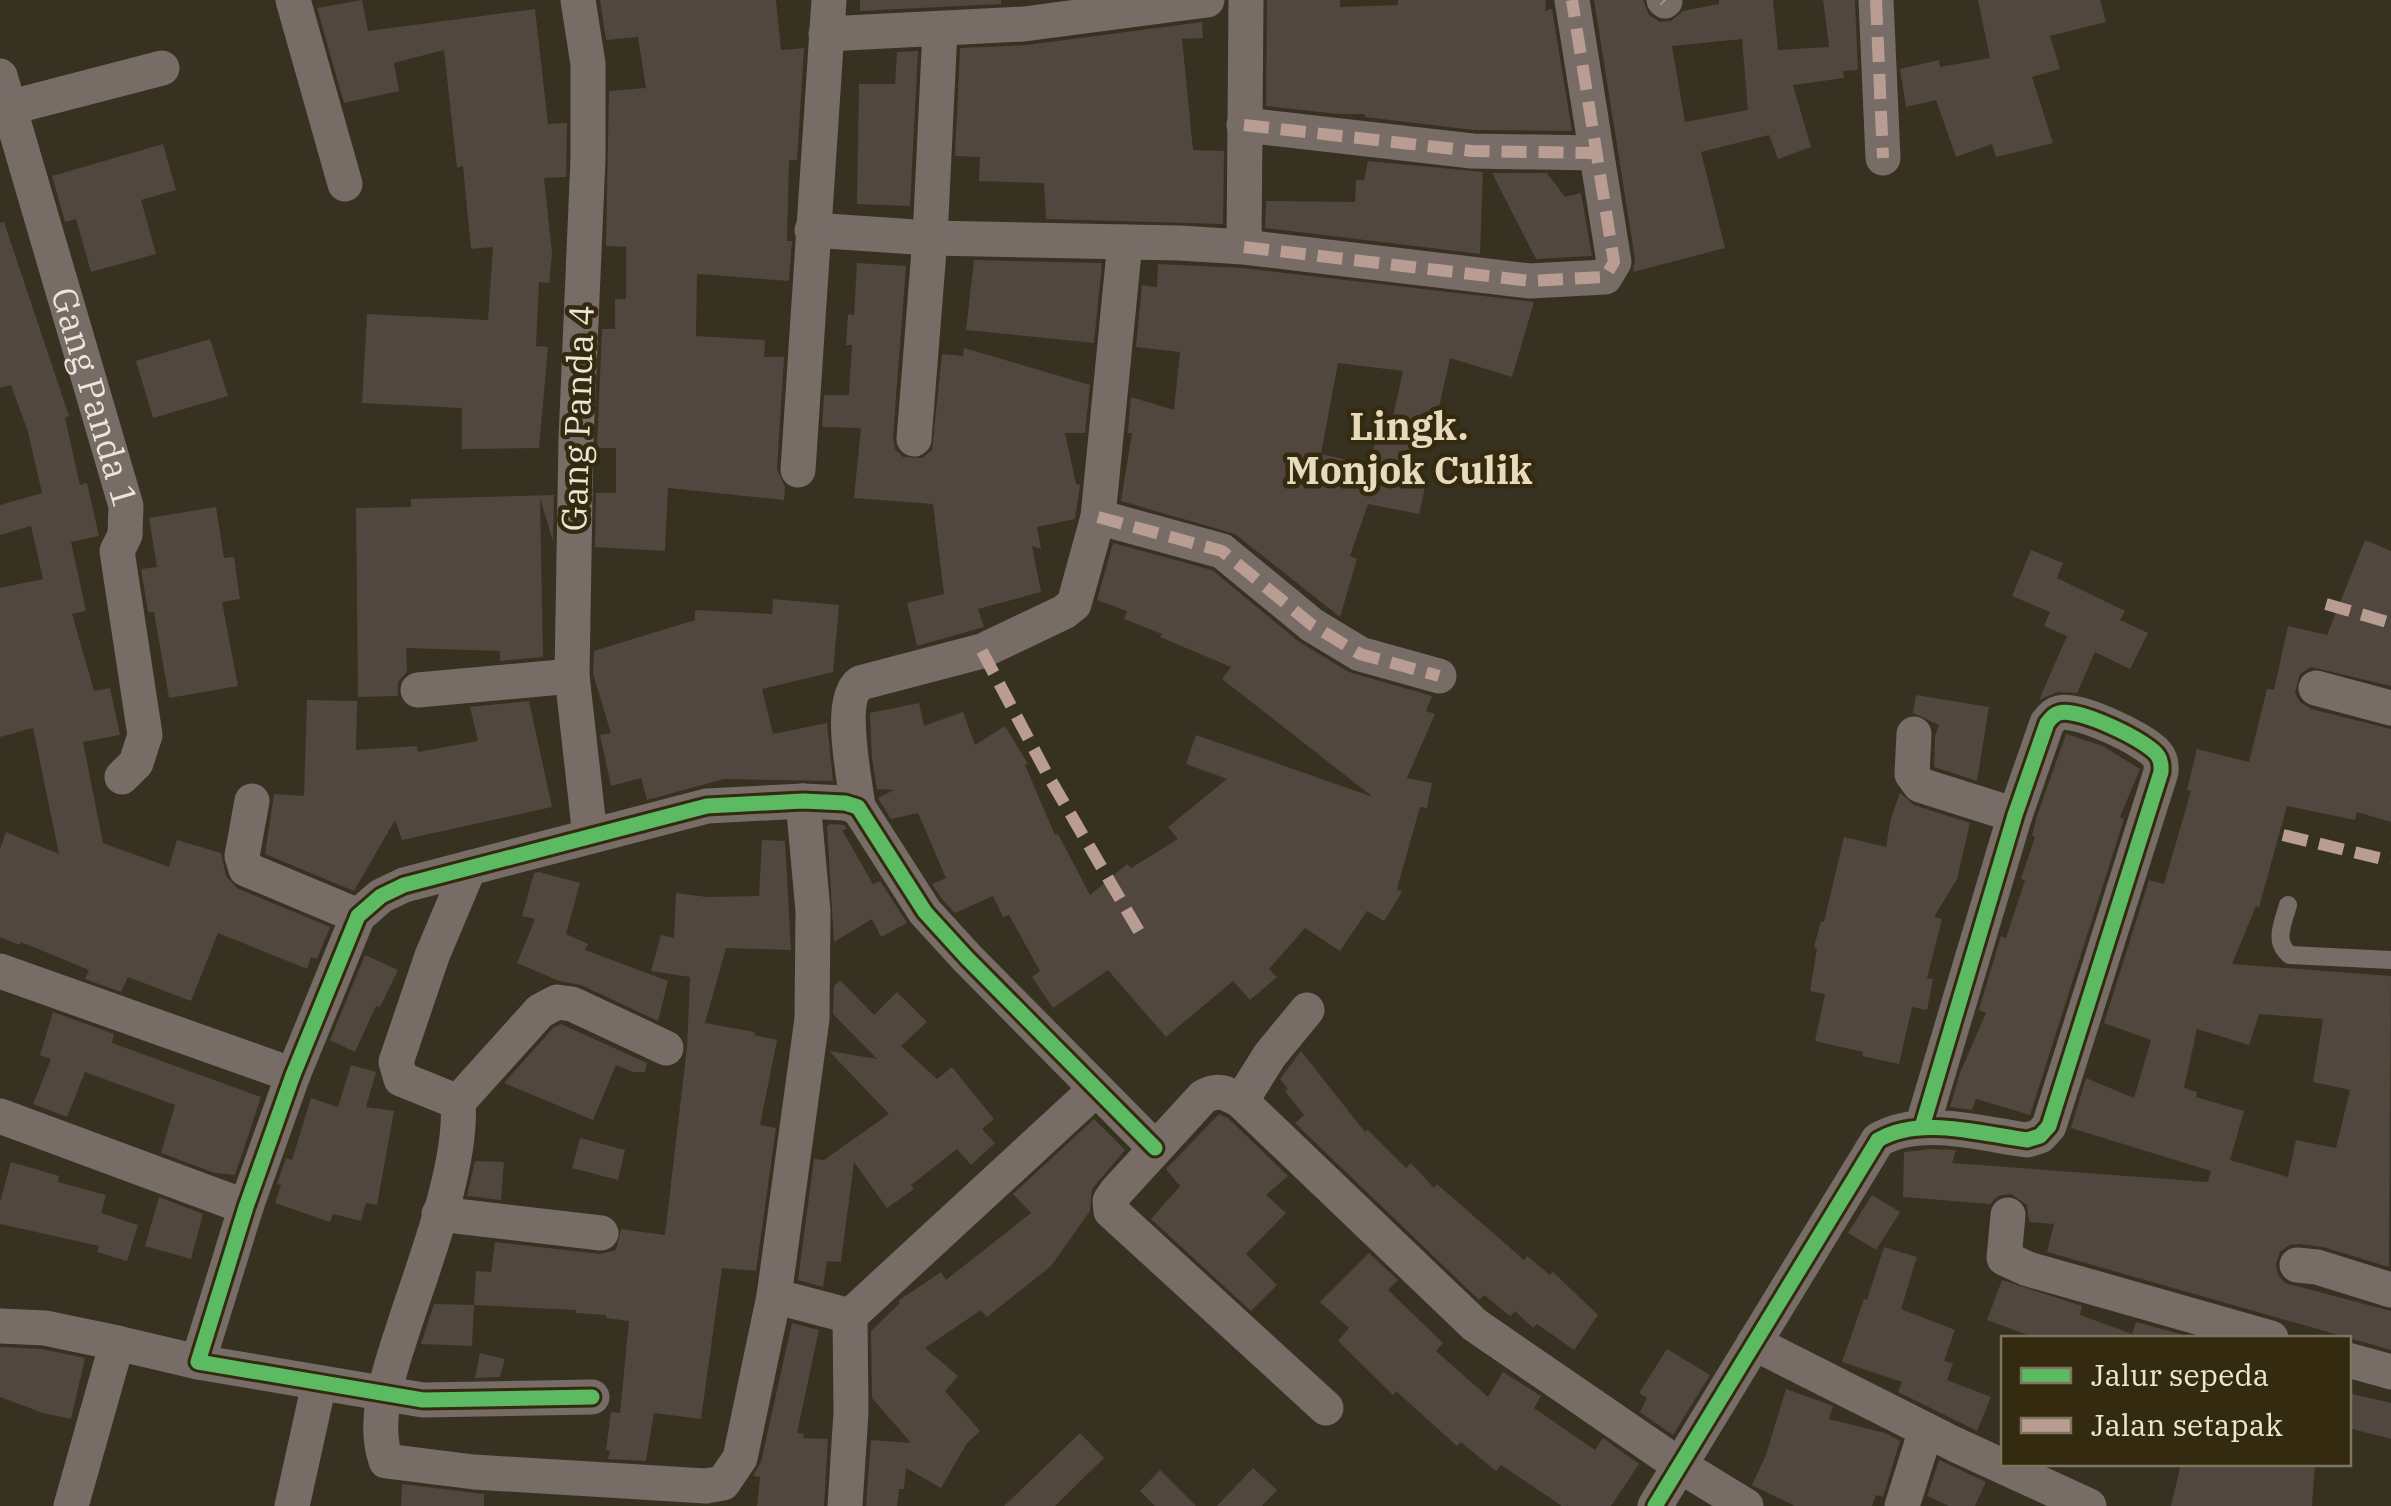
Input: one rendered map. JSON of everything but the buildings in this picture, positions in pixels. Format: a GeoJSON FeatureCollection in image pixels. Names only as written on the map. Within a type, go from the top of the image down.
{"type":"FeatureCollection","features":[{"type":"Feature","properties":{"kind":"street"},"geometry":{"type":"LineString","coordinates":[[293,0],[345,184]]}},
{"type":"Feature","properties":{"kind":"street","name":"Gang Panda 4"},"geometry":{"type":"LineString","coordinates":[[578,0],[588,64],[588,158],[576,439],[572,676],[590,836]]}},
{"type":"Feature","properties":{"kind":"street"},"geometry":{"type":"LineString","coordinates":[[798,470],[828,17],[940,30],[1024,24],[1207,0]]}},
{"type":"Feature","properties":{"kind":"street"},"geometry":{"type":"LineString","coordinates":[[1244,247],[1246,0]]}},
{"type":"Feature","properties":{"kind":"street"},"geometry":{"type":"LineString","coordinates":[[812,230],[930,238],[1244,247],[1530,280],[1605,277],[1614,262],[1572,0]]}},
{"type":"Feature","properties":{"kind":"street"},"geometry":{"type":"LineString","coordinates":[[1876,0],[1882,158]]}},
{"type":"Feature","properties":{"kind":"street"},"geometry":{"type":"LineString","coordinates":[[914,440],[930,238],[940,30]]}},
{"type":"Feature","properties":{"kind":"street"},"geometry":{"type":"LineString","coordinates":[[3,98],[162,68]]}},
{"type":"Feature","properties":{"kind":"street","name":"Gang Panda 1"},"geometry":{"type":"LineString","coordinates":[[3,98],[126,506],[125,535],[116,551],[145,735],[136,763],[122,778]]}},
{"type":"Feature","properties":{"kind":"street"},"geometry":{"type":"LineString","coordinates":[[1244,125],[1472,150],[1595,153]]}},
{"type":"Feature","properties":{"kind":"street"},"geometry":{"type":"LineString","coordinates":[[1125,242],[1098,517],[1074,604],[982,651],[860,683],[849,697],[848,718],[858,807],[925,912],[1155,1148]]}},
{"type":"Feature","properties":{"kind":"street"},"geometry":{"type":"LineString","coordinates":[[1098,517],[1222,551],[1312,625],[1360,654],[1439,676]]}},
{"type":"Feature","properties":{"kind":"street"},"geometry":{"type":"LineString","coordinates":[[418,690],[572,676]]}},
{"type":"Feature","properties":{"kind":"street"},"geometry":{"type":"LineString","coordinates":[[2316,688],[2391,708]]}},
{"type":"Feature","properties":{"kind":"street"},"geometry":{"type":"LineString","coordinates":[[1655,1506],[1872,1147],[1889,1133],[1922,1127],[2026,1140],[2044,1132],[2160,778],[2158,755],[2148,746],[2088,716],[2059,713],[2048,723],[2015,815],[1922,1127]]}},
{"type":"Feature","properties":{"kind":"street"},"geometry":{"type":"LineString","coordinates":[[1914,734],[1912,774],[1920,785],[2015,815]]}},
{"type":"Feature","properties":{"kind":"street"},"geometry":{"type":"LineString","coordinates":[[252,801],[242,856],[246,869],[358,916]]}},
{"type":"Feature","properties":{"kind":"street"},"geometry":{"type":"LineString","coordinates":[[198,1362],[246,1206],[293,1074],[358,916],[381,896],[469,868],[706,806],[803,801],[858,807]]}},
{"type":"Feature","properties":{"kind":"street"},"geometry":{"type":"LineString","coordinates":[[666,1048],[572,1004],[557,1002],[540,1011],[458,1102],[456,1138],[439,1214],[382,1394],[386,1462],[706,1486],[722,1483],[740,1458],[774,1296],[812,1020],[814,911],[803,801]]}},
{"type":"Feature","properties":{"kind":"street"},"geometry":{"type":"LineString","coordinates":[[458,1102],[401,1079],[396,1062],[432,956],[469,868]]}},
{"type":"Feature","properties":{"kind":"street"},"geometry":{"type":"LineString","coordinates":[[0,971],[293,1074]]}},
{"type":"Feature","properties":{"kind":"street"},"geometry":{"type":"LineString","coordinates":[[1240,1101],[1306,1010]]}},
{"type":"Feature","properties":{"kind":"street"},"geometry":{"type":"LineString","coordinates":[[845,1506],[850,1316],[1096,1090]]}},
{"type":"Feature","properties":{"kind":"street"},"geometry":{"type":"LineString","coordinates":[[1326,1408],[1111,1211],[1110,1201],[1116,1192],[1208,1094],[1224,1091],[1240,1101],[1475,1325],[1679,1465],[1746,1506]]}},
{"type":"Feature","properties":{"kind":"street"},"geometry":{"type":"LineString","coordinates":[[0,1116],[246,1206]]}},
{"type":"Feature","properties":{"kind":"street"},"geometry":{"type":"LineString","coordinates":[[439,1214],[601,1233]]}},
{"type":"Feature","properties":{"kind":"street"},"geometry":{"type":"LineString","coordinates":[[2008,1215],[2004,1258],[2028,1269],[2264,1336]]}},
{"type":"Feature","properties":{"kind":"street"},"geometry":{"type":"LineString","coordinates":[[2298,1266],[2327,1270],[2391,1290]]}},
{"type":"Feature","properties":{"kind":"street"},"geometry":{"type":"LineString","coordinates":[[774,1296],[850,1316]]}},
{"type":"Feature","properties":{"kind":"street"},"geometry":{"type":"LineString","coordinates":[[0,1326],[44,1328],[198,1362],[423,1400],[592,1397]]}},
{"type":"Feature","properties":{"kind":"street"},"geometry":{"type":"LineString","coordinates":[[71,1506],[117,1343]]}},
{"type":"Feature","properties":{"kind":"street"},"geometry":{"type":"LineString","coordinates":[[1754,1343],[2001,1465]]}},
{"type":"Feature","properties":{"kind":"street"},"geometry":{"type":"LineString","coordinates":[[2351,1361],[2391,1372]]}},
{"type":"Feature","properties":{"kind":"street"},"geometry":{"type":"LineString","coordinates":[[292,1506],[319,1384]]}},
{"type":"Feature","properties":{"kind":"street"},"geometry":{"type":"LineString","coordinates":[[1902,1506],[1926,1430]]}},
{"type":"Feature","properties":{"kind":"street"},"geometry":{"type":"LineString","coordinates":[[2004,1466],[2090,1506]]}},
{"type":"Feature","properties":{"kind":"lane"},"geometry":{"type":"LineString","coordinates":[[2288,905],[2279,940],[2290,955],[2391,960]]}},
{"type":"Feature","properties":{"kind":"marked path"},"geometry":{"type":"LineString","coordinates":[[1244,247],[1530,281],[1605,277],[1614,262],[1572,0]]}},
{"type":"Feature","properties":{"kind":"marked path"},"geometry":{"type":"LineString","coordinates":[[1876,0],[1883,158]]}},
{"type":"Feature","properties":{"kind":"marked path"},"geometry":{"type":"LineString","coordinates":[[1244,125],[1472,151],[1595,153]]}},
{"type":"Feature","properties":{"kind":"marked path"},"geometry":{"type":"LineString","coordinates":[[1098,517],[1222,551],[1312,625],[1360,654],[1439,676]]}},
{"type":"Feature","properties":{"kind":"marked path"},"geometry":{"type":"LineString","coordinates":[[2326,604],[2391,623]]}},
{"type":"Feature","properties":{"kind":"marked path"},"geometry":{"type":"LineString","coordinates":[[982,651],[1046,772],[1144,940]]}},
{"type":"Feature","properties":{"kind":"marked path"},"geometry":{"type":"LineString","coordinates":[[2283,835],[2391,861]]}},
{"type":"Feature","properties":{"kind":"cycle path"},"geometry":{"type":"LineString","coordinates":[[1655,1506],[1878,1140],[1931,1127],[2027,1140],[2040,1136],[2049,1126],[2161,772],[2158,756],[2127,734],[2068,713],[2057,714],[2047,723],[2015,815],[1922,1127]]}},
{"type":"Feature","properties":{"kind":"cycle path"},"geometry":{"type":"LineString","coordinates":[[592,1397],[423,1400],[198,1362],[246,1207],[293,1075],[358,916],[381,896],[404,885],[707,806],[803,801],[858,807],[925,912],[1155,1148]]}},
{"type":"Feature","properties":{"kind":"district","name":"Lingk. Monjok Culik"},"geometry":{"type":"Point","coordinates":[1409,449]}}]}
